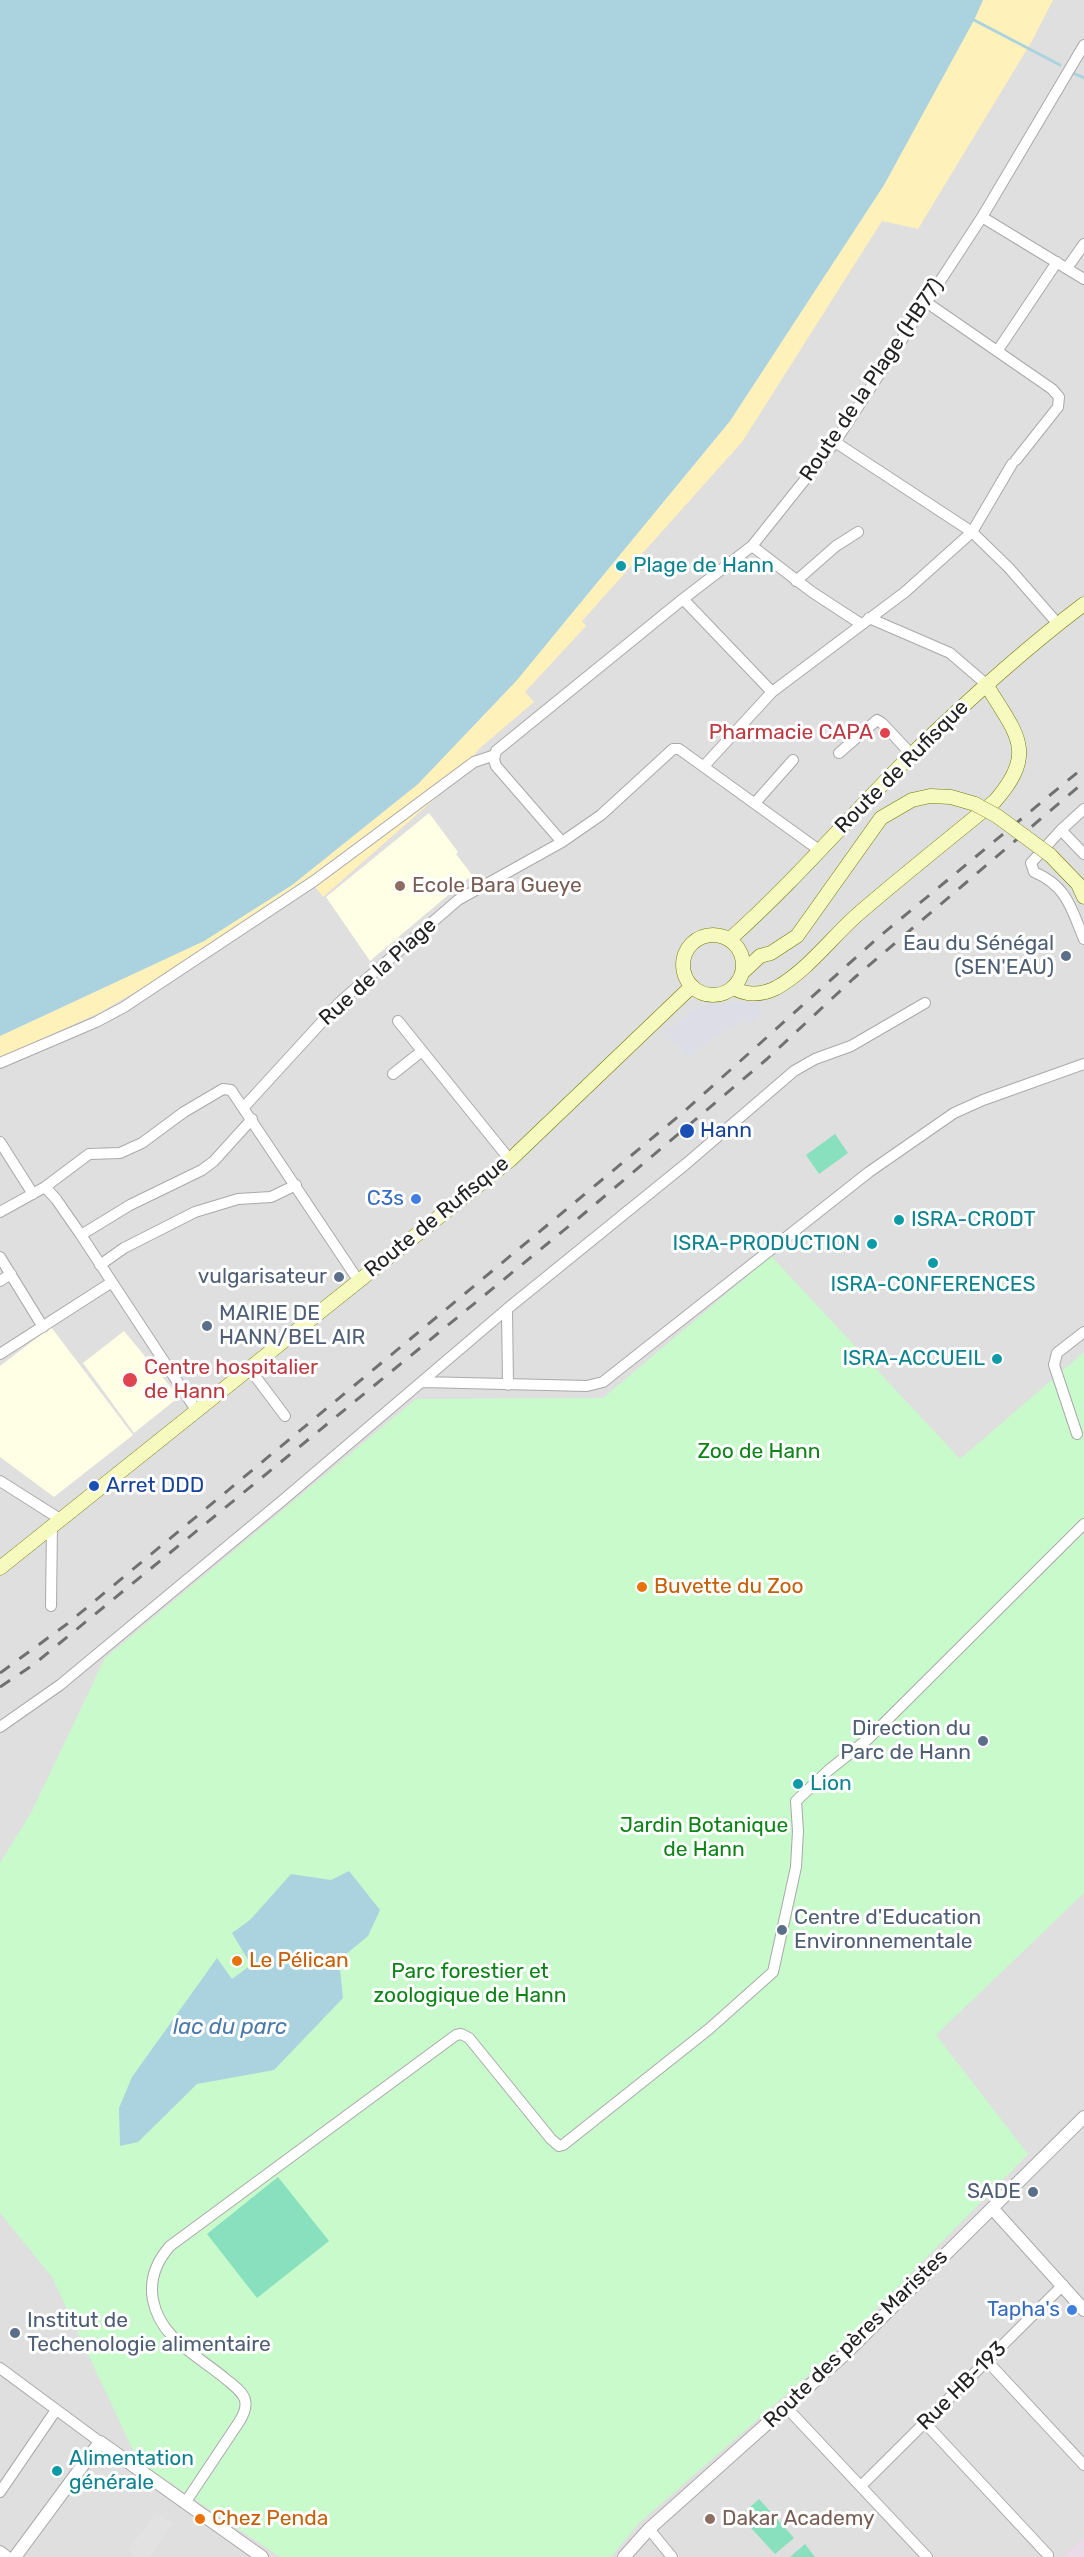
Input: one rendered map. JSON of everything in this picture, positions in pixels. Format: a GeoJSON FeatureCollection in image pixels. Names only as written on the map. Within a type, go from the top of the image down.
{"type":"FeatureCollection","features":[{"type":"Feature","properties":{"kind":"main road","name":"Route de Rufisque"},"geometry":{"type":"LineString","coordinates":[[730,939],[765,908],[912,755],[986,684],[1084,604]]}},
{"type":"Feature","properties":{"kind":"main road"},"geometry":{"type":"LineString","coordinates":[[733,987],[740,992],[756,994],[773,989],[787,981],[856,916],[995,801],[1008,786],[1017,771],[1020,755],[1017,738],[986,684]]}},
{"type":"Feature","properties":{"kind":"main road"},"geometry":{"type":"LineString","coordinates":[[743,972],[740,951],[730,939],[720,935],[701,937],[687,950],[683,969],[692,986],[699,991],[717,995],[733,987],[743,972],[760,956],[771,953],[797,936],[881,818],[912,800],[930,796],[951,797],[975,804],[997,816],[1050,855],[1078,884],[1084,897]]}},
{"type":"Feature","properties":{"kind":"main road"},"geometry":{"type":"LineString","coordinates":[[740,951],[760,956]]}},
{"type":"Feature","properties":{"kind":"main road","name":"Route de Rufisque"},"geometry":{"type":"LineString","coordinates":[[0,1568],[510,1160],[692,986]]}},
{"type":"Feature","properties":{"kind":"street","name":"Route de la Plage (HB77)"},"geometry":{"type":"LineString","coordinates":[[495,755],[496,751],[752,546],[835,442],[982,217],[1084,45]]}},
{"type":"Feature","properties":{"kind":"street"},"geometry":{"type":"LineString","coordinates":[[982,217],[1084,279]]}},
{"type":"Feature","properties":{"kind":"street"},"geometry":{"type":"LineString","coordinates":[[1067,268],[1084,244]]}},
{"type":"Feature","properties":{"kind":"street"},"geometry":{"type":"LineString","coordinates":[[998,350],[1057,262]]}},
{"type":"Feature","properties":{"kind":"street"},"geometry":{"type":"LineString","coordinates":[[819,850],[704,766],[772,692],[905,592],[972,531],[1014,462],[1060,402],[1052,388],[926,302]]}},
{"type":"Feature","properties":{"kind":"street"},"geometry":{"type":"LineString","coordinates":[[835,442],[972,531],[1009,568],[1058,624]]}},
{"type":"Feature","properties":{"kind":"street"},"geometry":{"type":"LineString","coordinates":[[796,580],[836,546],[858,532]]}},
{"type":"Feature","properties":{"kind":"street"},"geometry":{"type":"LineString","coordinates":[[752,546],[796,580],[865,621],[950,653],[986,684]]}},
{"type":"Feature","properties":{"kind":"street"},"geometry":{"type":"LineString","coordinates":[[684,599],[772,692]]}},
{"type":"Feature","properties":{"kind":"street"},"geometry":{"type":"LineString","coordinates":[[839,753],[877,720],[912,755]]}},
{"type":"Feature","properties":{"kind":"street","name":"Rue de la Plage"},"geometry":{"type":"LineString","coordinates":[[244,1107],[341,1001],[458,900],[562,842],[601,814],[673,749],[679,749],[704,766]]}},
{"type":"Feature","properties":{"kind":"street"},"geometry":{"type":"LineString","coordinates":[[0,1063],[96,1022],[124,1007],[314,881],[474,762],[495,755],[496,766],[562,842]]}},
{"type":"Feature","properties":{"kind":"street"},"geometry":{"type":"LineString","coordinates":[[755,803],[793,760]]}},
{"type":"Feature","properties":{"kind":"street"},"geometry":{"type":"LineString","coordinates":[[1084,809],[1031,863],[1034,872],[1058,885],[1067,897],[1084,939]]}},
{"type":"Feature","properties":{"kind":"street"},"geometry":{"type":"LineString","coordinates":[[1061,830],[1084,821]]}},
{"type":"Feature","properties":{"kind":"street"},"geometry":{"type":"LineString","coordinates":[[1061,830],[1084,854]]}},
{"type":"Feature","properties":{"kind":"street"},"geometry":{"type":"LineString","coordinates":[[0,1727],[69,1678],[507,1309],[687,1163],[794,1071],[851,1046],[925,1004]]}},
{"type":"Feature","properties":{"kind":"street"},"geometry":{"type":"LineString","coordinates":[[398,1021],[510,1160]]}},
{"type":"Feature","properties":{"kind":"street"},"geometry":{"type":"LineString","coordinates":[[393,1074],[422,1051]]}},
{"type":"Feature","properties":{"kind":"street"},"geometry":{"type":"LineString","coordinates":[[422,1382],[587,1386],[603,1382],[869,1172],[954,1113],[983,1100],[1084,1064]]}},
{"type":"Feature","properties":{"kind":"street"},"geometry":{"type":"LineString","coordinates":[[0,1212],[45,1187],[89,1154],[120,1153],[142,1143],[183,1112],[223,1089],[233,1091],[358,1280]]}},
{"type":"Feature","properties":{"kind":"street"},"geometry":{"type":"LineString","coordinates":[[81,1235],[130,1206],[208,1166],[252,1119]]}},
{"type":"Feature","properties":{"kind":"street"},"geometry":{"type":"LineString","coordinates":[[0,1142],[33,1194]]}},
{"type":"Feature","properties":{"kind":"street"},"geometry":{"type":"LineString","coordinates":[[100,1265],[124,1248],[195,1212],[238,1199],[271,1197],[296,1185]]}},
{"type":"Feature","properties":{"kind":"street"},"geometry":{"type":"LineString","coordinates":[[45,1187],[81,1235],[196,1410]]}},
{"type":"Feature","properties":{"kind":"street"},"geometry":{"type":"LineString","coordinates":[[0,1257],[43,1327]]}},
{"type":"Feature","properties":{"kind":"street"},"geometry":{"type":"LineString","coordinates":[[0,1281],[11,1274]]}},
{"type":"Feature","properties":{"kind":"street"},"geometry":{"type":"LineString","coordinates":[[0,1354],[112,1282]]}},
{"type":"Feature","properties":{"kind":"street"},"geometry":{"type":"LineString","coordinates":[[507,1309],[508,1385]]}},
{"type":"Feature","properties":{"kind":"street"},"geometry":{"type":"LineString","coordinates":[[1077,1434],[1054,1365],[1057,1353],[1084,1332]]}},
{"type":"Feature","properties":{"kind":"street"},"geometry":{"type":"LineString","coordinates":[[249,1368],[285,1416]]}},
{"type":"Feature","properties":{"kind":"street"},"geometry":{"type":"LineString","coordinates":[[0,1481],[56,1522],[51,1605]]}},
{"type":"Feature","properties":{"kind":"street"},"geometry":{"type":"LineString","coordinates":[[184,2503],[246,2408],[245,2400],[239,2391],[200,2357],[173,2339],[162,2326],[154,2307],[151,2284],[153,2273],[170,2246],[456,2035],[460,2034],[468,2038],[559,2146],[632,2093],[773,1972],[796,1867],[798,1832],[796,1801],[868,1738],[1084,1524]]}},
{"type":"Feature","properties":{"kind":"street","name":"Route des pères Maristes"},"geometry":{"type":"LineString","coordinates":[[624,2557],[649,2529],[845,2354],[1084,2117]]}},
{"type":"Feature","properties":{"kind":"street"},"geometry":{"type":"LineString","coordinates":[[992,2208],[1084,2310]]}},
{"type":"Feature","properties":{"kind":"street","name":"Rue HB-193"},"geometry":{"type":"LineString","coordinates":[[861,2486],[1063,2285]]}},
{"type":"Feature","properties":{"kind":"street"},"geometry":{"type":"LineString","coordinates":[[987,2361],[1084,2465]]}},
{"type":"Feature","properties":{"kind":"street"},"geometry":{"type":"LineString","coordinates":[[2,2372],[262,2557]]}},
{"type":"Feature","properties":{"kind":"street","name":"Route des pères Maristes"},"geometry":{"type":"LineString","coordinates":[[786,2407],[927,2557]]}},
{"type":"Feature","properties":{"kind":"street"},"geometry":{"type":"LineString","coordinates":[[2,2486],[56,2410]]}},
{"type":"Feature","properties":{"kind":"street"},"geometry":{"type":"LineString","coordinates":[[925,2422],[1048,2555]]}},
{"type":"Feature","properties":{"kind":"street"},"geometry":{"type":"LineString","coordinates":[[15,2557],[100,2442]]}},
{"type":"Feature","properties":{"kind":"street"},"geometry":{"type":"LineString","coordinates":[[649,2529],[672,2557]]}},
{"type":"Feature","properties":{"kind":"street"},"geometry":{"type":"LineString","coordinates":[[0,2551],[8,2557]]}},
{"type":"Feature","properties":{"kind":"shaded area"},"geometry":{"type":"Polygon","coordinates":[[[983,0],[1084,0],[1084,2557],[0,2557],[0,1036],[25,1024],[551,640],[730,421],[884,185],[983,0]]]}},
{"type":"Feature","properties":{"kind":"shaded area","name":"Ecole Bara Gueye"},"geometry":{"type":"Polygon","coordinates":[[[429,813],[472,875],[370,961],[326,897],[429,813]]]}},
{"type":"Feature","properties":{"kind":"shaded area"},"geometry":{"type":"Polygon","coordinates":[[[759,1002],[762,1014],[751,1024],[745,1018],[732,1030],[728,1026],[690,1057],[664,1033],[690,1012],[706,1004],[759,1002]]]}},
{"type":"Feature","properties":{"kind":"shaded area"},"geometry":{"type":"Polygon","coordinates":[[[51,1327],[133,1435],[54,1497],[0,1457],[0,1366],[51,1327]]]}},
{"type":"Feature","properties":{"kind":"shaded area","name":"Centre hospitalier de Hann"},"geometry":{"type":"Polygon","coordinates":[[[124,1331],[179,1397],[134,1433],[83,1363],[124,1331]]]}},
{"type":"Feature","properties":{"kind":"shaded area"},"geometry":{"type":"Polygon","coordinates":[[[156,2512],[173,2524],[149,2557],[137,2557],[128,2550],[156,2512]]]}},
{"type":"Feature","properties":{"kind":"shaded area"},"geometry":{"type":"Polygon","coordinates":[[[1084,2538],[1084,2557],[1063,2557],[1084,2538]]]}},
{"type":"Feature","properties":{"kind":"sand","name":"Plage de Hann"},"geometry":{"type":"Polygon","coordinates":[[[983,0],[1053,0],[1032,41],[918,229],[882,221],[742,442],[582,621],[586,626],[525,692],[534,702],[480,748],[446,789],[323,897],[314,885],[271,913],[99,1013],[0,1058],[0,1036],[204,941],[292,885],[418,784],[517,680],[730,421],[884,185],[983,0]]]}},
{"type":"Feature","properties":{"kind":"green space"},"geometry":{"type":"Polygon","coordinates":[[[835,1134],[848,1153],[819,1174],[806,1155],[835,1134]]]}},
{"type":"Feature","properties":{"kind":"green space","name":"Parc forestier et zoologique de Hann"},"geometry":{"type":"Polygon","coordinates":[[[771,1256],[960,1459],[1084,1352],[1084,1893],[936,2035],[1028,2154],[829,2357],[639,2523],[611,2557],[280,2557],[138,2461],[52,2277],[0,2213],[0,1863],[32,1811],[105,1658],[416,1399],[603,1398],[771,1256]]]}},
{"type":"Feature","properties":{"kind":"green space"},"geometry":{"type":"Polygon","coordinates":[[[278,2177],[329,2241],[257,2298],[207,2234],[278,2177]]]}},
{"type":"Feature","properties":{"kind":"green space"},"geometry":{"type":"Polygon","coordinates":[[[759,2499],[794,2538],[775,2554],[740,2516],[759,2499]]]}},
{"type":"Feature","properties":{"kind":"green space"},"geometry":{"type":"Polygon","coordinates":[[[805,2544],[815,2557],[790,2557],[805,2544]]]}},
{"type":"Feature","properties":{"kind":"water"},"geometry":{"type":"Polygon","coordinates":[[[0,0],[983,0],[884,185],[730,421],[517,680],[418,784],[292,885],[204,941],[0,1036],[0,0]]]}},
{"type":"Feature","properties":{"kind":"water","name":"lac du parc"},"geometry":{"type":"Polygon","coordinates":[[[349,1871],[380,1910],[368,1936],[339,1960],[343,1998],[274,2070],[197,2084],[138,2142],[120,2146],[119,2108],[132,2077],[217,1958],[232,1979],[251,1965],[232,1933],[250,1920],[291,1874],[331,1880],[349,1871]]]}},
{"type":"Feature","properties":{"kind":"waterway"},"geometry":{"type":"LineString","coordinates":[[974,20],[1060,65]]}},
{"type":"Feature","properties":{"kind":"waterway"},"geometry":{"type":"LineString","coordinates":[[1073,73],[1084,78]]}},
{"type":"Feature","properties":{"kind":"railway"},"geometry":{"type":"LineString","coordinates":[[0,1673],[67,1624],[680,1115],[880,936],[1084,767]]}},
{"type":"Feature","properties":{"kind":"railway"},"geometry":{"type":"LineString","coordinates":[[0,1687],[33,1665],[580,1217],[767,1059],[853,979],[1084,782]]}},
{"type":"Feature","properties":{"kind":"place","name":"Plage de Hann"},"geometry":{"type":"Point","coordinates":[621,566]}},
{"type":"Feature","properties":{"kind":"place","name":"Pharmacie CAPA"},"geometry":{"type":"Point","coordinates":[885,733]}},
{"type":"Feature","properties":{"kind":"place","name":"Ecole Bara Gueye"},"geometry":{"type":"Point","coordinates":[400,886]}},
{"type":"Feature","properties":{"kind":"place","name":"Eau du Sénégal (SEN'EAU)"},"geometry":{"type":"Point","coordinates":[1066,956]}},
{"type":"Feature","properties":{"kind":"place","name":"Hann"},"geometry":{"type":"Point","coordinates":[687,1131]}},
{"type":"Feature","properties":{"kind":"place","name":"C3s"},"geometry":{"type":"Point","coordinates":[416,1199]}},
{"type":"Feature","properties":{"kind":"place","name":"ISRA-CRODT"},"geometry":{"type":"Point","coordinates":[899,1220]}},
{"type":"Feature","properties":{"kind":"place","name":"ISRA-PRODUCTION"},"geometry":{"type":"Point","coordinates":[872,1244]}},
{"type":"Feature","properties":{"kind":"place","name":"ISRA-CONFERENCES"},"geometry":{"type":"Point","coordinates":[933,1263]}},
{"type":"Feature","properties":{"kind":"place","name":"vulgarisateur"},"geometry":{"type":"Point","coordinates":[339,1277]}},
{"type":"Feature","properties":{"kind":"place","name":"MAIRIE DE HANN/BEL AIR"},"geometry":{"type":"Point","coordinates":[207,1326]}},
{"type":"Feature","properties":{"kind":"place","name":"ISRA-ACCUEIL"},"geometry":{"type":"Point","coordinates":[997,1359]}},
{"type":"Feature","properties":{"kind":"place","name":"Centre hospitalier de Hann"},"geometry":{"type":"Point","coordinates":[130,1380]}},
{"type":"Feature","properties":{"kind":"place","name":"Arret DDD"},"geometry":{"type":"Point","coordinates":[94,1486]}},
{"type":"Feature","properties":{"kind":"place","name":"Buvette du Zoo"},"geometry":{"type":"Point","coordinates":[642,1587]}},
{"type":"Feature","properties":{"kind":"place","name":"Direction du Parc de Hann"},"geometry":{"type":"Point","coordinates":[983,1741]}},
{"type":"Feature","properties":{"kind":"place","name":"Lion"},"geometry":{"type":"Point","coordinates":[798,1784]}},
{"type":"Feature","properties":{"kind":"place","name":"Centre d'Education Environnementale"},"geometry":{"type":"Point","coordinates":[782,1930]}},
{"type":"Feature","properties":{"kind":"place","name":"Le Pélican"},"geometry":{"type":"Point","coordinates":[237,1961]}},
{"type":"Feature","properties":{"kind":"place","name":"SADE"},"geometry":{"type":"Point","coordinates":[1033,2192]}},
{"type":"Feature","properties":{"kind":"place","name":"Tapha's"},"geometry":{"type":"Point","coordinates":[1072,2310]}},
{"type":"Feature","properties":{"kind":"place","name":"Institut de Techenologie alimentaire"},"geometry":{"type":"Point","coordinates":[15,2333]}},
{"type":"Feature","properties":{"kind":"place","name":"Alimentation générale"},"geometry":{"type":"Point","coordinates":[57,2471]}},
{"type":"Feature","properties":{"kind":"place","name":"Chez Penda"},"geometry":{"type":"Point","coordinates":[200,2519]}},
{"type":"Feature","properties":{"kind":"place","name":"Dakar Academy"},"geometry":{"type":"Point","coordinates":[710,2519]}},
{"type":"Feature","properties":{"kind":"park label","name":"Zoo de Hann"},"geometry":{"type":"Point","coordinates":[759,1452]}},
{"type":"Feature","properties":{"kind":"park label","name":"Jardin Botanique de Hann"},"geometry":{"type":"Point","coordinates":[704,1838]}}]}
